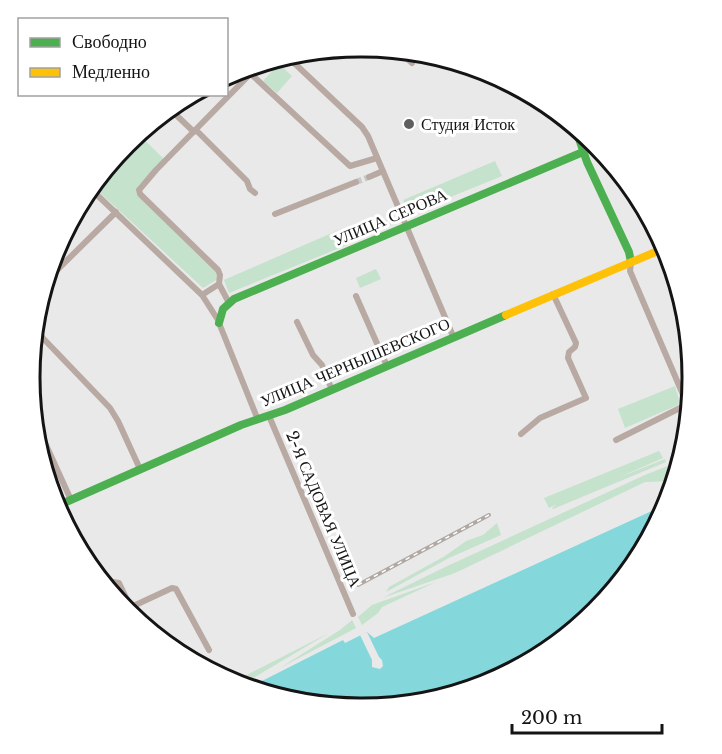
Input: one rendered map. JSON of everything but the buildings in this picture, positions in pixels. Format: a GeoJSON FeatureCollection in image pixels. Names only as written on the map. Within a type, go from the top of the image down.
{"type":"FeatureCollection","features":[{"type":"Feature","properties":{"kind":"main road"},"geometry":{"type":"LineString","coordinates":[[580,143],[629,252],[631,262]]}},
{"type":"Feature","properties":{"kind":"main road","name":"УЛИЦА СЕРОВА"},"geometry":{"type":"LineString","coordinates":[[229,303],[583,152]]}},
{"type":"Feature","properties":{"kind":"main road","name":"УЛИЦА ЧЕРНЫШЕВСКОГО"},"geometry":{"type":"LineString","coordinates":[[66,502],[241,425],[332,390],[453,336],[656,253]]}},
{"type":"Feature","properties":{"kind":"main road"},"geometry":{"type":"LineString","coordinates":[[218,322],[229,303]]}},
{"type":"Feature","properties":{"kind":"street"},"geometry":{"type":"LineString","coordinates":[[409,60],[412,63]]}},
{"type":"Feature","properties":{"kind":"street"},"geometry":{"type":"LineString","coordinates":[[295,64],[362,127],[453,336]]}},
{"type":"Feature","properties":{"kind":"street"},"geometry":{"type":"LineString","coordinates":[[253,76],[350,166],[377,158]]}},
{"type":"Feature","properties":{"kind":"street"},"geometry":{"type":"LineString","coordinates":[[229,303],[219,284],[218,270],[140,194],[140,190],[247,78]]}},
{"type":"Feature","properties":{"kind":"street"},"geometry":{"type":"LineString","coordinates":[[177,115],[247,181],[250,189],[255,193]]}},
{"type":"Feature","properties":{"kind":"street"},"geometry":{"type":"LineString","coordinates":[[369,177],[383,171]]}},
{"type":"Feature","properties":{"kind":"street"},"geometry":{"type":"LineString","coordinates":[[276,214],[356,182]]}},
{"type":"Feature","properties":{"kind":"street"},"geometry":{"type":"LineString","coordinates":[[98,195],[202,295],[218,322],[258,420]]}},
{"type":"Feature","properties":{"kind":"street"},"geometry":{"type":"LineString","coordinates":[[61,267],[116,212]]}},
{"type":"Feature","properties":{"kind":"street"},"geometry":{"type":"LineString","coordinates":[[631,262],[630,271],[681,392]]}},
{"type":"Feature","properties":{"kind":"street"},"geometry":{"type":"LineString","coordinates":[[202,295],[219,284]]}},
{"type":"Feature","properties":{"kind":"street"},"geometry":{"type":"LineString","coordinates":[[520,434],[540,418],[586,398],[568,358],[569,352],[576,343],[553,294]]}},
{"type":"Feature","properties":{"kind":"street"},"geometry":{"type":"LineString","coordinates":[[356,296],[387,366]]}},
{"type":"Feature","properties":{"kind":"street"},"geometry":{"type":"LineString","coordinates":[[297,322],[332,390]]}},
{"type":"Feature","properties":{"kind":"street"},"geometry":{"type":"LineString","coordinates":[[43,338],[110,408],[140,469]]}},
{"type":"Feature","properties":{"kind":"street"},"geometry":{"type":"LineString","coordinates":[[615,440],[680,408]]}},
{"type":"Feature","properties":{"kind":"street","name":"2-Я САДОВАЯ УЛИЦА"},"geometry":{"type":"LineString","coordinates":[[269,416],[353,614]]}},
{"type":"Feature","properties":{"kind":"street"},"geometry":{"type":"LineString","coordinates":[[50,456],[71,500]]}},
{"type":"Feature","properties":{"kind":"street"},"geometry":{"type":"LineString","coordinates":[[137,607],[172,588],[176,590],[209,650]]}},
{"type":"Feature","properties":{"kind":"green space"},"geometry":{"type":"Polygon","coordinates":[[[281,66],[292,76],[277,93],[263,81],[275,68],[281,66]]]}},
{"type":"Feature","properties":{"kind":"green space"},"geometry":{"type":"Polygon","coordinates":[[[145,141],[164,159],[138,186],[137,195],[216,272],[218,279],[203,288],[100,192],[120,166],[145,141]]]}},
{"type":"Feature","properties":{"kind":"green space"},"geometry":{"type":"Polygon","coordinates":[[[495,161],[502,176],[426,207],[422,199],[406,205],[403,200],[495,161]]]}},
{"type":"Feature","properties":{"kind":"green space"},"geometry":{"type":"Polygon","coordinates":[[[389,219],[391,225],[348,243],[346,237],[389,219]]]}},
{"type":"Feature","properties":{"kind":"green space"},"geometry":{"type":"Polygon","coordinates":[[[341,229],[347,245],[229,293],[224,280],[341,229]]]}},
{"type":"Feature","properties":{"kind":"green space"},"geometry":{"type":"Polygon","coordinates":[[[376,269],[381,279],[360,288],[356,278],[376,269]]]}},
{"type":"Feature","properties":{"kind":"green space"},"geometry":{"type":"Polygon","coordinates":[[[675,386],[678,405],[625,428],[618,409],[675,386]]]}},
{"type":"Feature","properties":{"kind":"green space"},"geometry":{"type":"Polygon","coordinates":[[[659,451],[663,458],[615,479],[665,459],[666,462],[553,509],[557,504],[549,508],[544,498],[659,451]]]}},
{"type":"Feature","properties":{"kind":"green space"},"geometry":{"type":"Polygon","coordinates":[[[669,465],[664,481],[645,482],[455,573],[382,598],[443,568],[669,465]]]}},
{"type":"Feature","properties":{"kind":"green space"},"geometry":{"type":"Polygon","coordinates":[[[497,523],[501,535],[449,558],[386,592],[389,587],[445,556],[466,541],[483,535],[497,523]]]}},
{"type":"Feature","properties":{"kind":"green space"},"geometry":{"type":"Polygon","coordinates":[[[436,582],[382,607],[362,625],[358,617],[372,605],[436,582]]]}},
{"type":"Feature","properties":{"kind":"green space"},"geometry":{"type":"Polygon","coordinates":[[[352,620],[356,628],[280,668],[340,630],[352,620]]]}},
{"type":"Feature","properties":{"kind":"green space"},"geometry":{"type":"Polygon","coordinates":[[[329,633],[253,678],[245,676],[329,633]]]}},
{"type":"Feature","properties":{"kind":"water"},"geometry":{"type":"Polygon","coordinates":[[[652,511],[627,555],[588,604],[556,631],[521,655],[484,673],[444,687],[403,695],[361,698],[319,695],[261,681],[343,640],[345,643],[367,632],[374,638],[652,511]]]}},
{"type":"Feature","properties":{"kind":"pier"},"geometry":{"type":"Polygon","coordinates":[[[367,632],[382,660],[383,666],[380,669],[372,667],[372,660],[360,635],[367,632]]]}},
{"type":"Feature","properties":{"kind":"tunnel"},"geometry":{"type":"LineString","coordinates":[[356,182],[369,177]]}},
{"type":"Feature","properties":{"kind":"railway"},"geometry":{"type":"LineString","coordinates":[[358,585],[489,515]]}},
{"type":"Feature","properties":{"kind":"traffic: fast"},"geometry":{"type":"LineString","coordinates":[[581,144],[629,252],[631,262]]}},
{"type":"Feature","properties":{"kind":"traffic: fast"},"geometry":{"type":"LineString","coordinates":[[219,323],[223,309],[234,299],[583,152]]}},
{"type":"Feature","properties":{"kind":"traffic: fast"},"geometry":{"type":"LineString","coordinates":[[66,502],[241,425],[285,410],[506,315]]}},
{"type":"Feature","properties":{"kind":"traffic: slow"},"geometry":{"type":"LineString","coordinates":[[506,315],[656,252]]}},
{"type":"Feature","properties":{"kind":"place","name":"Студия Исток"},"geometry":{"type":"Point","coordinates":[409,124]}}]}
